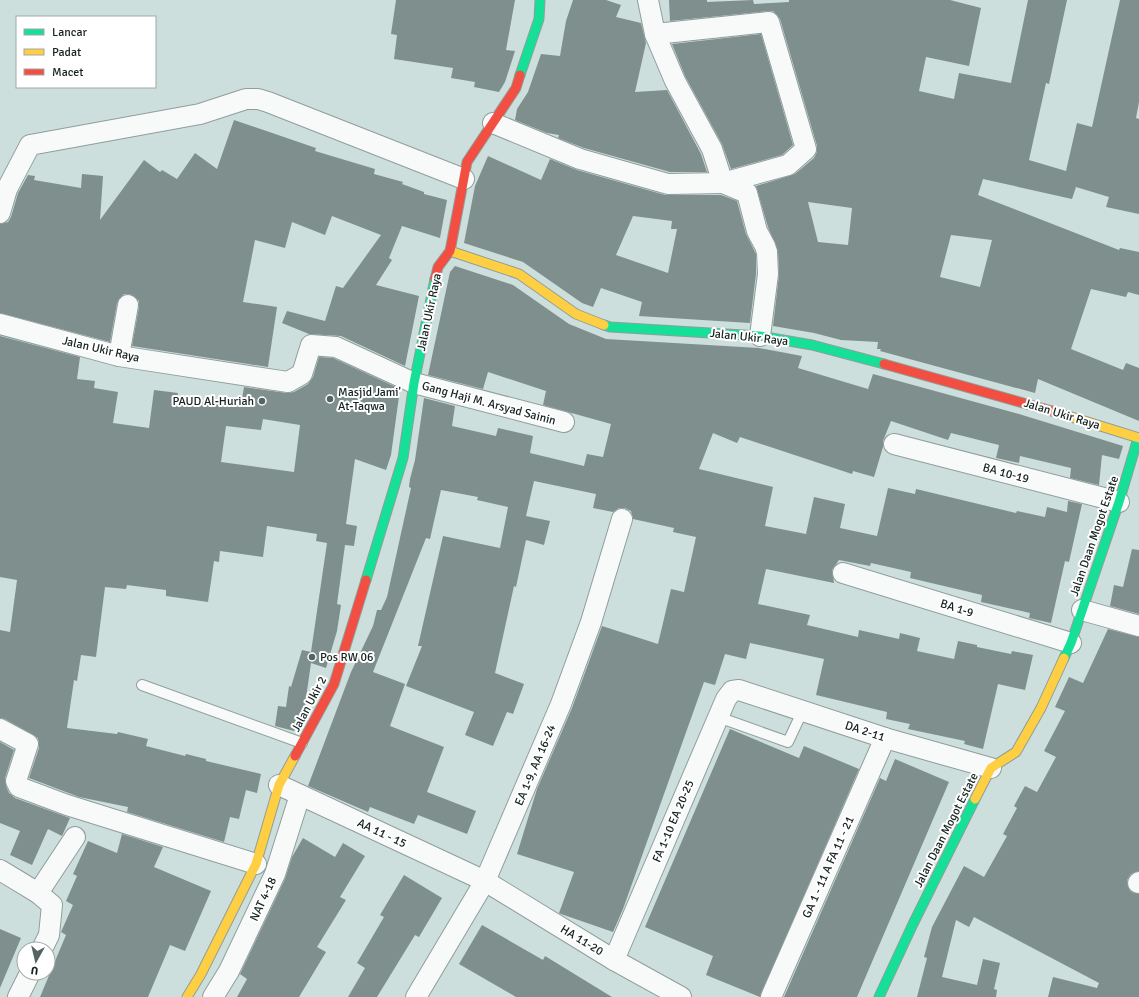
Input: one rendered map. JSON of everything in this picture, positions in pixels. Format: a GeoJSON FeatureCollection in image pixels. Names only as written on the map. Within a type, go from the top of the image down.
{"type":"FeatureCollection","features":[{"type":"Feature","properties":{"kind":"street"},"geometry":{"type":"LineString","coordinates":[[450,251],[467,162],[516,88],[539,19],[540,0]]}},
{"type":"Feature","properties":{"kind":"street"},"geometry":{"type":"LineString","coordinates":[[648,0],[655,34],[675,80],[712,149],[723,183]]}},
{"type":"Feature","properties":{"kind":"street"},"geometry":{"type":"LineString","coordinates":[[493,123],[580,159],[668,184],[723,183],[788,165],[806,149],[769,22],[655,34]]}},
{"type":"Feature","properties":{"kind":"street"},"geometry":{"type":"LineString","coordinates":[[0,213],[7,189],[30,145],[200,114],[246,99],[258,99],[464,179]]}},
{"type":"Feature","properties":{"kind":"street"},"geometry":{"type":"LineString","coordinates":[[723,183],[747,192],[757,231],[765,246],[768,274],[760,336]]}},
{"type":"Feature","properties":{"kind":"street","name":"Jalan Ukir Raya"},"geometry":{"type":"LineString","coordinates":[[0,324],[119,356],[288,382],[302,374],[311,345],[336,347],[414,383],[438,268],[450,251],[519,274],[576,314],[596,323],[610,327],[760,336],[812,345],[1007,398],[1138,438]]}},
{"type":"Feature","properties":{"kind":"street"},"geometry":{"type":"LineString","coordinates":[[119,356],[128,304]]}},
{"type":"Feature","properties":{"kind":"street","name":"Gang Haji M. Arsyad Sainin"},"geometry":{"type":"LineString","coordinates":[[414,383],[564,422]]}},
{"type":"Feature","properties":{"kind":"street","name":"Jalan Ukir 2"},"geometry":{"type":"LineString","coordinates":[[187,997],[201,974],[256,864],[279,785],[334,684],[403,458],[414,383]]}},
{"type":"Feature","properties":{"kind":"street","name":"Jalan Daan Mogot Estate"},"geometry":{"type":"LineString","coordinates":[[879,997],[913,924],[991,768],[1016,752],[1041,708],[1072,643],[1119,502],[1138,438]]}},
{"type":"Feature","properties":{"kind":"street","name":"BA 10-19"},"geometry":{"type":"LineString","coordinates":[[894,444],[1119,502]]}},
{"type":"Feature","properties":{"kind":"street","name":"EA 1-9, AA 16-24"},"geometry":{"type":"LineString","coordinates":[[416,997],[485,881],[561,704],[591,622],[622,519]]}},
{"type":"Feature","properties":{"kind":"street","name":"BA 1-9"},"geometry":{"type":"LineString","coordinates":[[844,573],[1072,643]]}},
{"type":"Feature","properties":{"kind":"street"},"geometry":{"type":"LineString","coordinates":[[1082,610],[1139,626]]}},
{"type":"Feature","properties":{"kind":"street","name":"DA 2-11"},"geometry":{"type":"LineString","coordinates":[[740,690],[885,738],[991,768]]}},
{"type":"Feature","properties":{"kind":"street","name":"FA 1-10 EA 20-25"},"geometry":{"type":"LineString","coordinates":[[614,960],[726,698],[732,691],[740,690]]}},
{"type":"Feature","properties":{"kind":"street"},"geometry":{"type":"LineString","coordinates":[[0,729],[28,744],[16,781],[19,787],[87,812],[256,864]]}},
{"type":"Feature","properties":{"kind":"street","name":"GA 1 - 11 A FA 11 - 21"},"geometry":{"type":"LineString","coordinates":[[771,997],[885,738]]}},
{"type":"Feature","properties":{"kind":"street","name":"AA 11 - 15"},"geometry":{"type":"LineString","coordinates":[[279,785],[485,881]]}},
{"type":"Feature","properties":{"kind":"street","name":"NAT 4-18"},"geometry":{"type":"LineString","coordinates":[[213,997],[229,971],[276,874],[300,796]]}},
{"type":"Feature","properties":{"kind":"street"},"geometry":{"type":"LineString","coordinates":[[38,893],[75,837]]}},
{"type":"Feature","properties":{"kind":"street"},"geometry":{"type":"LineString","coordinates":[[0,870],[38,893],[52,905],[49,936],[46,941]]}},
{"type":"Feature","properties":{"kind":"street","name":"HA 11-20"},"geometry":{"type":"LineString","coordinates":[[485,881],[614,960],[681,997]]}},
{"type":"Feature","properties":{"kind":"street"},"geometry":{"type":"LineString","coordinates":[[18,997],[26,981]]}},
{"type":"Feature","properties":{"kind":"lane"},"geometry":{"type":"LineString","coordinates":[[142,685],[302,743]]}},
{"type":"Feature","properties":{"kind":"lane"},"geometry":{"type":"LineString","coordinates":[[718,717],[788,742],[803,710]]}},
{"type":"Feature","properties":{"kind":"building"},"geometry":{"type":"Polygon","coordinates":[[[396,0],[515,0],[506,50],[515,51],[505,82],[499,92],[474,87],[475,82],[451,78],[453,68],[394,59],[397,35],[391,34],[396,0]]]}},
{"type":"Feature","properties":{"kind":"building"},"geometry":{"type":"Polygon","coordinates":[[[573,0],[606,0],[621,5],[616,17],[641,23],[646,43],[635,92],[667,90],[701,154],[707,172],[670,172],[584,148],[558,138],[559,135],[547,133],[515,120],[517,109],[528,92],[541,54],[560,56],[566,21],[573,0]]]}},
{"type":"Feature","properties":{"kind":"building"},"geometry":{"type":"Polygon","coordinates":[[[669,0],[707,0],[707,2],[753,0],[754,4],[789,2],[789,0],[950,0],[981,8],[969,66],[926,57],[919,91],[954,99],[959,73],[1011,83],[1028,0],[1067,0],[1049,84],[1046,83],[1029,160],[1066,171],[1077,123],[1092,127],[1120,0],[1139,0],[1139,102],[1136,118],[1139,119],[1139,214],[1106,207],[1109,197],[1076,187],[1072,199],[983,179],[978,195],[1119,250],[1120,248],[1139,252],[1139,295],[1128,292],[1126,297],[1091,289],[1071,349],[1123,370],[1126,363],[1139,368],[1139,421],[1038,379],[1035,393],[880,351],[881,349],[877,349],[878,342],[841,340],[814,333],[773,326],[779,275],[778,251],[768,227],[756,186],[795,174],[814,158],[817,152],[817,146],[780,19],[773,11],[768,11],[670,21],[669,0]],[[808,202],[818,242],[848,245],[852,208],[808,202]],[[951,235],[940,277],[980,287],[992,240],[951,235]]]}},
{"type":"Feature","properties":{"kind":"building"},"geometry":{"type":"Polygon","coordinates":[[[761,34],[793,145],[782,155],[731,169],[722,144],[685,76],[672,44],[761,34]]]}},
{"type":"Feature","properties":{"kind":"building"},"geometry":{"type":"Polygon","coordinates":[[[234,120],[316,148],[315,151],[375,169],[374,174],[403,182],[402,184],[424,192],[424,194],[447,200],[440,238],[402,226],[389,258],[392,260],[376,285],[419,296],[405,366],[341,336],[309,334],[282,323],[287,311],[325,321],[336,286],[343,288],[381,235],[332,216],[325,235],[292,222],[285,248],[255,240],[243,302],[277,307],[268,367],[132,346],[139,301],[130,294],[124,294],[117,303],[110,342],[0,313],[0,224],[8,222],[11,217],[18,193],[28,175],[35,176],[34,180],[81,188],[82,174],[103,176],[100,220],[144,160],[160,172],[162,170],[177,179],[195,153],[217,169],[234,120]]]}},
{"type":"Feature","properties":{"kind":"building"},"geometry":{"type":"Polygon","coordinates":[[[488,156],[541,180],[550,159],[577,170],[665,195],[721,195],[737,201],[746,234],[756,254],[756,274],[750,323],[639,316],[642,302],[601,288],[593,307],[582,303],[523,262],[464,243],[475,186],[488,156]],[[633,216],[616,255],[668,273],[677,229],[671,229],[672,221],[633,216]]]}},
{"type":"Feature","properties":{"kind":"building"},"geometry":{"type":"Polygon","coordinates":[[[455,266],[513,285],[569,324],[606,339],[759,348],[802,356],[798,368],[868,389],[873,374],[1019,414],[1123,446],[1119,459],[1102,455],[1099,485],[1070,478],[1071,468],[1020,456],[1019,463],[996,458],[999,445],[951,433],[948,440],[891,421],[883,441],[883,447],[874,477],[853,471],[852,474],[740,437],[737,443],[713,433],[699,469],[773,487],[765,526],[806,534],[814,497],[845,504],[840,528],[877,536],[888,488],[915,494],[916,489],[1016,513],[1017,511],[1045,517],[1047,507],[1067,512],[1068,501],[1082,504],[1069,562],[1065,561],[1051,623],[1029,618],[1030,613],[981,602],[982,595],[910,578],[911,572],[871,563],[870,566],[839,560],[832,570],[834,583],[766,569],[758,604],[810,615],[807,625],[858,637],[859,630],[899,639],[900,633],[920,638],[917,651],[954,659],[958,641],[977,645],[977,647],[1011,654],[1012,651],[1033,655],[1025,690],[998,684],[983,749],[964,744],[965,741],[908,729],[910,724],[886,719],[887,712],[816,695],[824,659],[750,643],[746,659],[725,654],[715,685],[704,682],[623,909],[613,932],[559,913],[574,872],[517,854],[537,789],[572,708],[602,626],[658,644],[671,589],[684,592],[696,537],[673,532],[674,528],[633,519],[631,511],[625,508],[619,508],[613,512],[593,508],[596,494],[534,481],[526,516],[550,521],[544,545],[526,540],[516,587],[514,586],[495,673],[524,684],[513,714],[507,712],[493,746],[465,735],[474,712],[406,686],[422,646],[418,646],[443,536],[500,548],[508,507],[477,500],[478,497],[441,490],[430,539],[426,538],[373,672],[405,684],[390,726],[444,747],[427,792],[476,811],[467,834],[418,815],[414,824],[370,807],[368,812],[308,786],[351,672],[373,626],[377,610],[381,610],[387,597],[411,488],[409,487],[410,479],[415,460],[424,398],[455,406],[452,426],[496,436],[498,428],[533,436],[530,453],[584,466],[587,454],[603,457],[611,424],[543,405],[546,391],[488,372],[483,389],[428,375],[450,272],[455,266]]]}},
{"type":"Feature","properties":{"kind":"building"},"geometry":{"type":"Polygon","coordinates":[[[0,336],[80,357],[77,379],[95,381],[94,388],[118,392],[113,423],[149,428],[154,390],[178,393],[177,398],[218,404],[219,402],[241,405],[244,387],[287,393],[294,392],[308,384],[313,377],[319,357],[333,358],[400,389],[391,455],[386,470],[355,459],[346,524],[357,526],[354,546],[345,545],[337,604],[341,605],[337,631],[326,668],[311,663],[304,712],[294,731],[275,726],[278,706],[286,707],[289,686],[291,687],[302,650],[311,652],[327,543],[316,541],[317,534],[267,526],[263,557],[220,551],[219,562],[214,561],[208,602],[166,596],[166,590],[127,585],[126,589],[105,587],[96,657],[81,655],[77,681],[74,680],[67,728],[117,734],[118,732],[148,739],[146,746],[185,756],[186,754],[206,759],[206,761],[261,774],[257,793],[246,790],[239,819],[230,817],[224,842],[127,812],[128,807],[79,797],[29,778],[39,748],[38,738],[5,719],[0,718],[0,630],[10,632],[17,580],[0,577],[0,336]],[[263,419],[261,430],[226,426],[221,462],[294,472],[300,425],[263,419]]]}},
{"type":"Feature","properties":{"kind":"building"},"geometry":{"type":"Polygon","coordinates":[[[1132,549],[1139,550],[1139,614],[1110,606],[1114,585],[1123,587],[1132,549]]]}},
{"type":"Feature","properties":{"kind":"building"},"geometry":{"type":"Polygon","coordinates":[[[1108,629],[1139,637],[1139,871],[1131,874],[1127,880],[1130,891],[1139,894],[1139,997],[1048,997],[1053,977],[1097,988],[1099,983],[974,917],[969,927],[956,920],[942,977],[977,985],[983,959],[1000,963],[994,989],[997,990],[996,997],[917,997],[927,958],[924,957],[932,927],[964,866],[984,877],[1007,836],[1003,834],[1017,808],[1014,806],[1025,786],[1037,792],[1056,757],[1044,751],[1065,711],[1055,707],[1069,677],[1083,683],[1108,629]]]}},
{"type":"Feature","properties":{"kind":"building"},"geometry":{"type":"Polygon","coordinates":[[[730,729],[799,758],[804,746],[859,769],[760,997],[706,975],[713,956],[645,927],[730,729]]]}},
{"type":"Feature","properties":{"kind":"building"},"geometry":{"type":"Polygon","coordinates":[[[0,742],[14,750],[5,778],[9,793],[15,798],[70,818],[62,836],[48,829],[32,865],[10,855],[20,831],[0,823],[0,742]]]}},
{"type":"Feature","properties":{"kind":"building"},"geometry":{"type":"Polygon","coordinates":[[[895,759],[949,782],[857,997],[784,997],[880,778],[886,781],[895,759]]]}},
{"type":"Feature","properties":{"kind":"building"},"geometry":{"type":"Polygon","coordinates":[[[122,834],[163,847],[154,867],[211,891],[185,951],[170,945],[148,997],[40,997],[47,981],[56,981],[56,959],[66,935],[61,932],[73,905],[66,901],[77,876],[73,874],[88,841],[117,853],[122,834]]]}},
{"type":"Feature","properties":{"kind":"building"},"geometry":{"type":"Polygon","coordinates":[[[303,838],[335,857],[343,843],[365,856],[340,897],[346,900],[317,947],[326,952],[299,997],[237,997],[247,979],[240,974],[285,879],[292,857],[303,838]]]}},
{"type":"Feature","properties":{"kind":"building"},"geometry":{"type":"Polygon","coordinates":[[[404,875],[442,898],[419,937],[415,935],[377,997],[348,997],[365,968],[357,963],[384,917],[380,915],[404,875]]]}},
{"type":"Feature","properties":{"kind":"building"},"geometry":{"type":"Polygon","coordinates":[[[482,925],[543,960],[545,956],[612,997],[516,997],[459,964],[482,925]]]}},
{"type":"Feature","properties":{"kind":"building"},"geometry":{"type":"Polygon","coordinates":[[[0,929],[21,938],[20,941],[16,941],[16,950],[0,988],[0,929]]]}},
{"type":"Feature","properties":{"kind":"traffic: fast"},"geometry":{"type":"LineString","coordinates":[[520,75],[539,19],[540,0]]}},
{"type":"Feature","properties":{"kind":"traffic: fast"},"geometry":{"type":"LineString","coordinates":[[366,580],[403,458],[414,383],[435,279]]}},
{"type":"Feature","properties":{"kind":"traffic: fast"},"geometry":{"type":"LineString","coordinates":[[604,325],[610,327],[760,336],[812,345],[884,364]]}},
{"type":"Feature","properties":{"kind":"traffic: fast"},"geometry":{"type":"LineString","coordinates":[[1064,658],[1071,643],[1119,502],[1138,438]]}},
{"type":"Feature","properties":{"kind":"traffic: fast"},"geometry":{"type":"LineString","coordinates":[[879,997],[913,924],[975,799]]}},
{"type":"Feature","properties":{"kind":"traffic: slow"},"geometry":{"type":"LineString","coordinates":[[450,251],[519,274],[576,314],[604,325]]}},
{"type":"Feature","properties":{"kind":"traffic: slow"},"geometry":{"type":"LineString","coordinates":[[1052,411],[1139,438]]}},
{"type":"Feature","properties":{"kind":"traffic: slow"},"geometry":{"type":"LineString","coordinates":[[975,799],[991,768],[1016,752],[1041,708],[1064,658]]}},
{"type":"Feature","properties":{"kind":"traffic: slow"},"geometry":{"type":"LineString","coordinates":[[187,997],[201,974],[256,864],[279,785],[295,756]]}},
{"type":"Feature","properties":{"kind":"traffic: jam"},"geometry":{"type":"LineString","coordinates":[[435,279],[438,267],[450,251],[467,162],[516,88],[520,75]]}},
{"type":"Feature","properties":{"kind":"traffic: jam"},"geometry":{"type":"LineString","coordinates":[[884,364],[1052,411]]}},
{"type":"Feature","properties":{"kind":"traffic: jam"},"geometry":{"type":"LineString","coordinates":[[295,756],[334,684],[366,580]]}},
{"type":"Feature","properties":{"kind":"place","name":"Masjid Jami' At-Taqwa"},"geometry":{"type":"Point","coordinates":[330,399]}},
{"type":"Feature","properties":{"kind":"place","name":"PAUD Al-Huriah"},"geometry":{"type":"Point","coordinates":[262,401]}},
{"type":"Feature","properties":{"kind":"place","name":"Pos RW 06"},"geometry":{"type":"Point","coordinates":[312,657]}}]}
